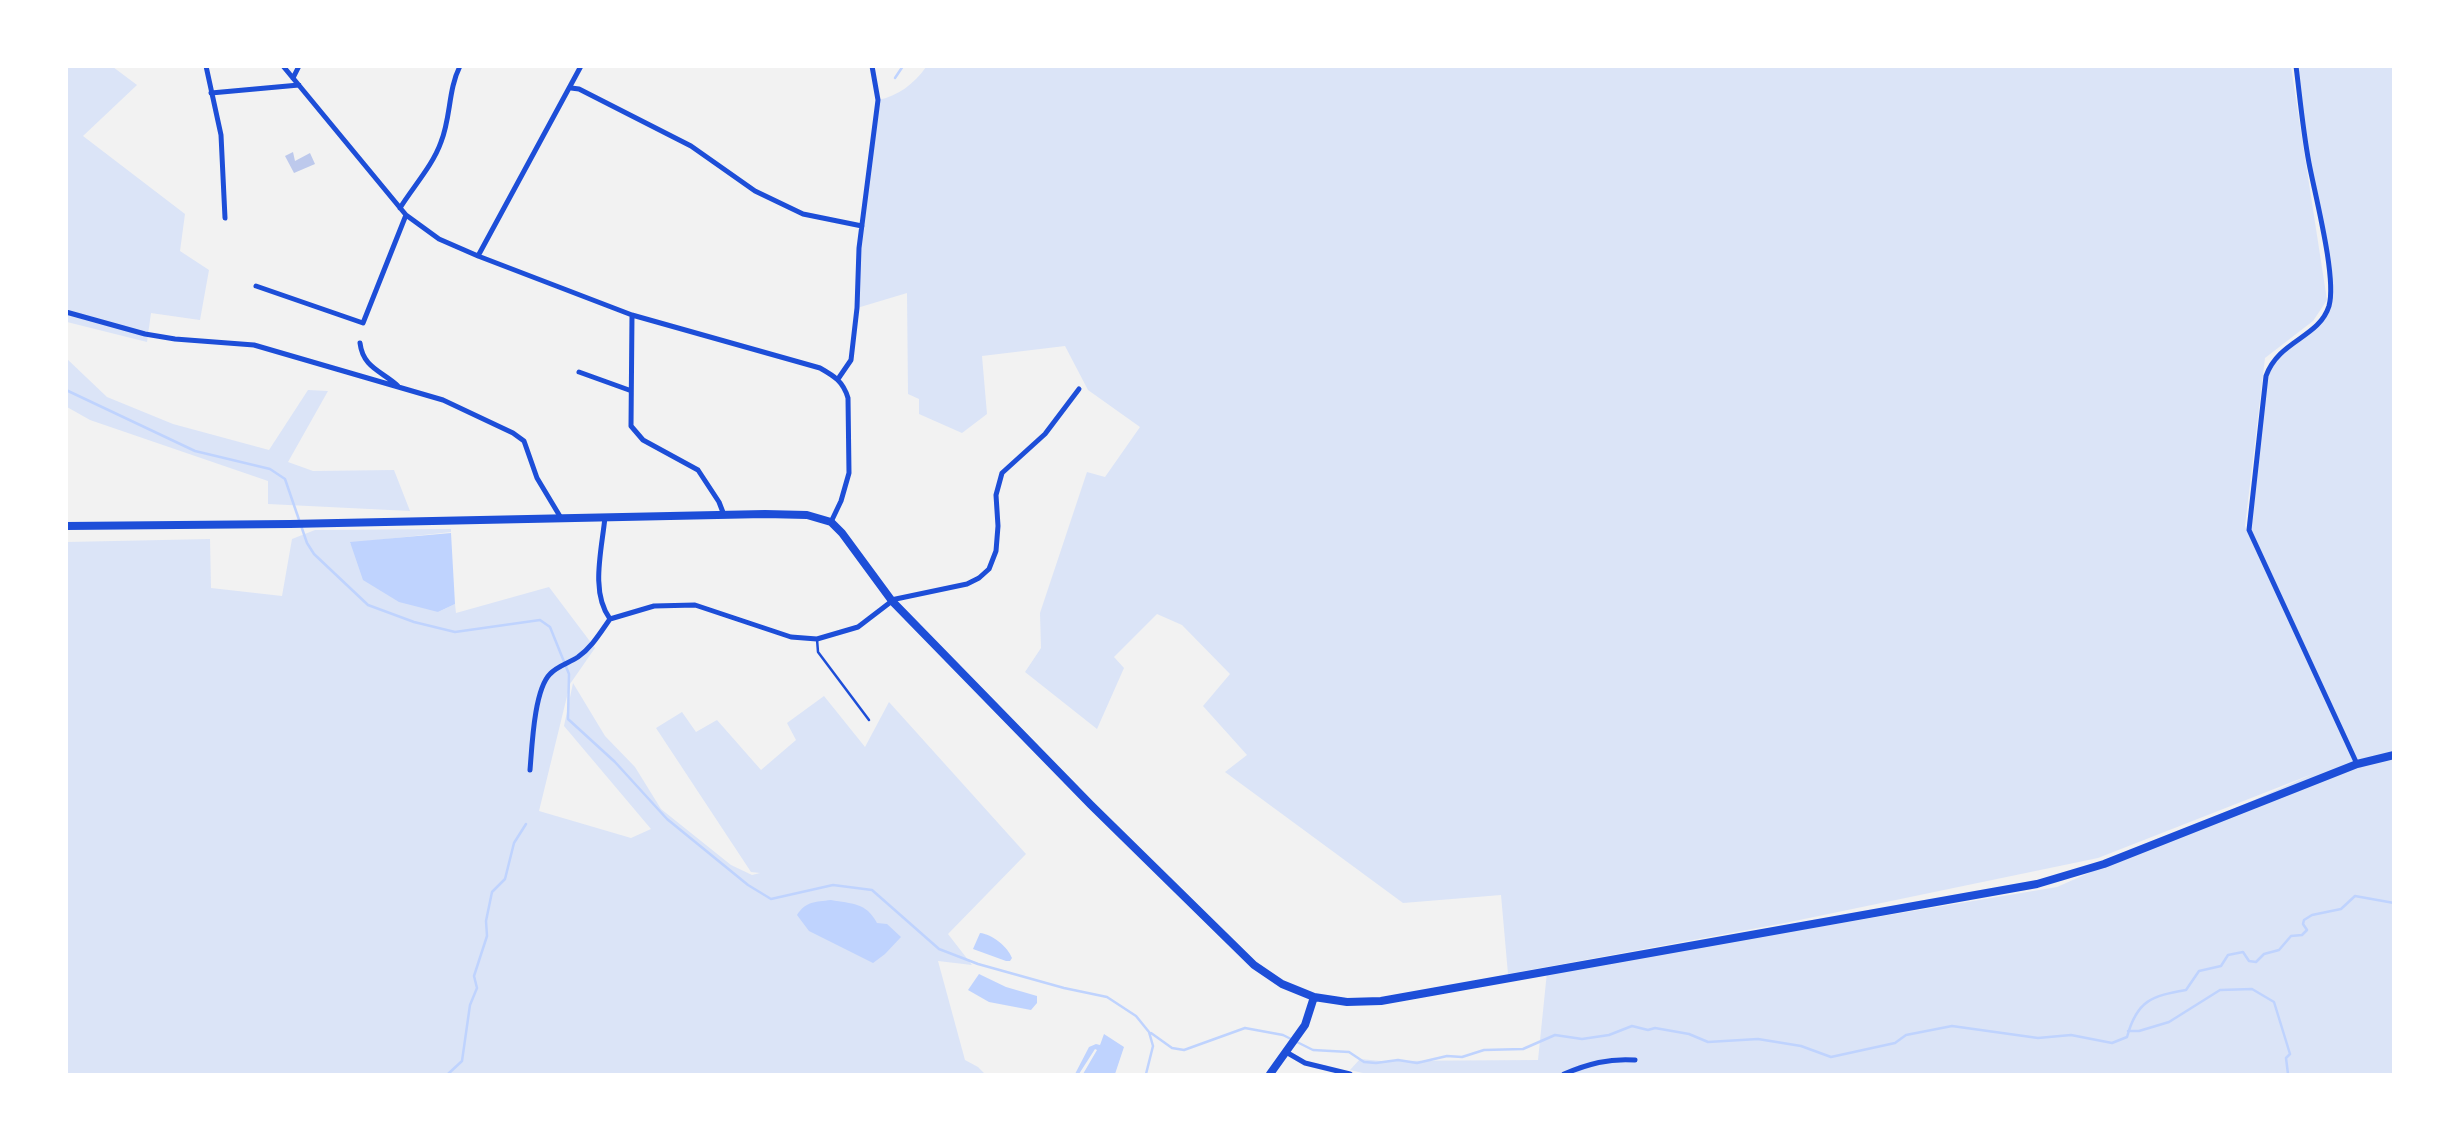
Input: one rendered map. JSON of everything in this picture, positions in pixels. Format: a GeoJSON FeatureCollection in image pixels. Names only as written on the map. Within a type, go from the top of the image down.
{"type":"FeatureCollection","features":[{"type":"Feature","properties":{"kind":"main road"},"geometry":{"type":"LineString","coordinates":[[66,526],[765,514],[807,515],[831,522],[892,601],[1230,943],[1254,965],[1282,984],[1314,997],[1347,1002],[1381,1000],[1547,972],[2037,884],[2104,864],[2357,764],[2393,755]]}},
{"type":"Feature","properties":{"kind":"main road"},"geometry":{"type":"LineString","coordinates":[[1269,1074],[1305,1025],[1314,997]]}},
{"type":"Feature","properties":{"kind":"street"},"geometry":{"type":"LineString","coordinates":[[206,66],[211,93],[216,102],[221,135],[225,218]]}},
{"type":"Feature","properties":{"kind":"street"},"geometry":{"type":"LineString","coordinates":[[283,66],[406,215],[439,239],[632,315],[820,368],[838,379],[848,398],[849,473],[841,501],[831,522]]}},
{"type":"Feature","properties":{"kind":"street"},"geometry":{"type":"LineString","coordinates":[[293,78],[299,66]]}},
{"type":"Feature","properties":{"kind":"street"},"geometry":{"type":"LineString","coordinates":[[400,208],[440,145],[446,127],[454,79],[460,66]]}},
{"type":"Feature","properties":{"kind":"street"},"geometry":{"type":"LineString","coordinates":[[478,256],[581,66]]}},
{"type":"Feature","properties":{"kind":"street"},"geometry":{"type":"LineString","coordinates":[[838,379],[851,360],[858,308],[859,248],[878,100],[872,66]]}},
{"type":"Feature","properties":{"kind":"street"},"geometry":{"type":"LineString","coordinates":[[2296,66],[2308,160],[2329,267],[2329,305],[2320,323],[2271,362],[2266,376],[2249,530],[2357,764]]}},
{"type":"Feature","properties":{"kind":"street"},"geometry":{"type":"LineString","coordinates":[[211,93],[299,85]]}},
{"type":"Feature","properties":{"kind":"street"},"geometry":{"type":"LineString","coordinates":[[571,88],[579,89],[691,146],[755,191],[803,214],[862,226]]}},
{"type":"Feature","properties":{"kind":"street"},"geometry":{"type":"LineString","coordinates":[[256,286],[363,323],[406,215]]}},
{"type":"Feature","properties":{"kind":"street"},"geometry":{"type":"LineString","coordinates":[[66,312],[175,340],[254,345],[443,400],[513,433],[524,441],[537,478],[561,518]]}},
{"type":"Feature","properties":{"kind":"street"},"geometry":{"type":"LineString","coordinates":[[632,315],[629,390],[631,426],[643,440],[698,470],[719,502],[724,516]]}},
{"type":"Feature","properties":{"kind":"street"},"geometry":{"type":"LineString","coordinates":[[360,343],[369,365],[399,387]]}},
{"type":"Feature","properties":{"kind":"street"},"geometry":{"type":"LineString","coordinates":[[579,372],[629,390]]}},
{"type":"Feature","properties":{"kind":"street"},"geometry":{"type":"LineString","coordinates":[[530,770],[535,717],[543,682],[551,672],[576,659],[588,648],[610,619],[654,606],[695,605],[791,638],[817,639],[858,627],[892,601],[967,584],[979,578],[989,569],[996,551],[996,495],[1002,473],[1045,434],[1079,389]]}},
{"type":"Feature","properties":{"kind":"street"},"geometry":{"type":"LineString","coordinates":[[605,517],[598,586],[604,610],[610,619]]}},
{"type":"Feature","properties":{"kind":"street"},"geometry":{"type":"LineString","coordinates":[[1288,1049],[1305,1063],[1350,1074]]}},
{"type":"Feature","properties":{"kind":"street"},"geometry":{"type":"LineString","coordinates":[[1564,1074],[1616,1059],[1634,1060]]}},
{"type":"Feature","properties":{"kind":"lane"},"geometry":{"type":"LineString","coordinates":[[817,639],[818,652],[869,720]]}},
{"type":"Feature","properties":{"kind":"shaded area"},"geometry":{"type":"Polygon","coordinates":[[[66,67],[113,67],[137,85],[83,136],[185,214],[180,251],[209,270],[200,320],[151,313],[147,342],[67,322],[66,67]]]}},
{"type":"Feature","properties":{"kind":"shaded area"},"geometry":{"type":"Polygon","coordinates":[[[926,67],[2291,67],[2327,300],[2313,321],[2265,358],[2245,526],[2264,569],[2249,530],[2266,376],[2271,362],[2320,323],[2329,305],[2329,266],[2308,160],[2296,67],[2393,67],[2393,1074],[1367,1074],[1350,1070],[1360,1059],[1538,1060],[1547,972],[2057,887],[2315,773],[2098,858],[1785,923],[1508,974],[1501,895],[1403,903],[1225,772],[1247,755],[1203,706],[1230,674],[1182,625],[1157,614],[1114,657],[1124,668],[1097,729],[1025,672],[1041,648],[1040,613],[1087,472],[1105,477],[1140,427],[1088,390],[1065,346],[982,356],[987,414],[962,433],[919,414],[919,399],[908,394],[907,293],[857,308],[862,226],[878,100],[905,88],[926,67]]]}},
{"type":"Feature","properties":{"kind":"shaded area"},"geometry":{"type":"Polygon","coordinates":[[[66,358],[107,397],[173,424],[269,450],[308,390],[328,391],[288,462],[313,471],[394,470],[410,511],[268,504],[268,481],[90,420],[67,407],[66,358]]]}},
{"type":"Feature","properties":{"kind":"shaded area"},"geometry":{"type":"Polygon","coordinates":[[[451,529],[451,532],[350,543],[438,612],[455,604],[456,613],[549,587],[595,648],[570,684],[539,811],[631,838],[651,829],[564,726],[573,683],[605,736],[635,767],[661,809],[731,865],[752,875],[760,873],[751,872],[656,728],[682,712],[696,732],[717,720],[761,770],[796,740],[787,723],[824,696],[865,747],[889,702],[1026,854],[948,934],[972,965],[938,961],[965,1060],[985,1074],[67,1074],[67,542],[210,539],[211,588],[282,596],[292,539],[315,530],[451,529]]]}},
{"type":"Feature","properties":{"kind":"water"},"geometry":{"type":"Polygon","coordinates":[[[451,533],[455,604],[438,612],[399,602],[363,580],[350,542],[451,533]]]}},
{"type":"Feature","properties":{"kind":"water"},"geometry":{"type":"Polygon","coordinates":[[[831,900],[852,903],[863,908],[877,923],[887,924],[901,937],[873,963],[809,931],[797,915],[800,910],[816,902],[831,900]]]}},
{"type":"Feature","properties":{"kind":"water"},"geometry":{"type":"Polygon","coordinates":[[[980,933],[994,938],[1003,946],[1012,958],[1010,961],[973,949],[980,933]]]}},
{"type":"Feature","properties":{"kind":"water"},"geometry":{"type":"Polygon","coordinates":[[[979,974],[1006,987],[1037,996],[1037,1003],[1031,1010],[989,1002],[968,990],[979,974]]]}},
{"type":"Feature","properties":{"kind":"water"},"geometry":{"type":"Polygon","coordinates":[[[1104,1034],[1124,1047],[1115,1074],[1083,1074],[1097,1050],[1095,1049],[1079,1074],[1075,1074],[1089,1047],[1100,1045],[1104,1034]]]}},
{"type":"Feature","properties":{"kind":"building"},"geometry":{"type":"Polygon","coordinates":[[[293,152],[295,161],[310,153],[315,164],[294,173],[285,156],[293,152]]]}},
{"type":"Feature","properties":{"kind":"waterway"},"geometry":{"type":"LineString","coordinates":[[895,78],[903,66]]}},
{"type":"Feature","properties":{"kind":"waterway"},"geometry":{"type":"LineString","coordinates":[[66,390],[195,451],[270,469],[285,479],[307,543],[314,554],[368,605],[414,622],[455,632],[540,620],[550,627],[569,674],[568,719],[615,762],[667,819],[748,885],[771,899],[833,885],[872,890],[939,949],[978,964],[1107,997],[1136,1016],[1149,1032],[1153,1046],[1146,1074]]}},
{"type":"Feature","properties":{"kind":"waterway"},"geometry":{"type":"LineString","coordinates":[[448,1074],[462,1061],[470,1005],[477,988],[474,976],[487,936],[486,921],[492,892],[505,879],[514,843],[526,824]]}},
{"type":"Feature","properties":{"kind":"waterway"},"geometry":{"type":"LineString","coordinates":[[1151,1033],[1172,1048],[1184,1050],[1245,1028],[1283,1035],[1313,1050],[1349,1052],[1364,1062],[1376,1063],[1398,1060],[1417,1063],[1447,1056],[1462,1057],[1484,1050],[1523,1049],[1555,1035],[1582,1039],[1609,1035],[1632,1026],[1689,1034],[1708,1042],[1758,1039],[1801,1046],[1831,1057],[1895,1043],[1906,1035],[1952,1026],[2038,1038],[2071,1035],[2112,1043],[2127,1037],[2141,1007],[2155,998],[2186,990],[2199,971],[2221,966],[2228,955],[2243,952],[2249,961],[2256,962],[2264,954],[2279,950],[2291,936],[2302,935],[2307,930],[2303,924],[2304,920],[2312,915],[2341,909],[2355,896],[2394,903]]}},
{"type":"Feature","properties":{"kind":"waterway"},"geometry":{"type":"LineString","coordinates":[[2128,1031],[2139,1031],[2169,1022],[2220,990],[2252,989],[2274,1002],[2290,1054],[2286,1058],[2288,1074]]}}]}
